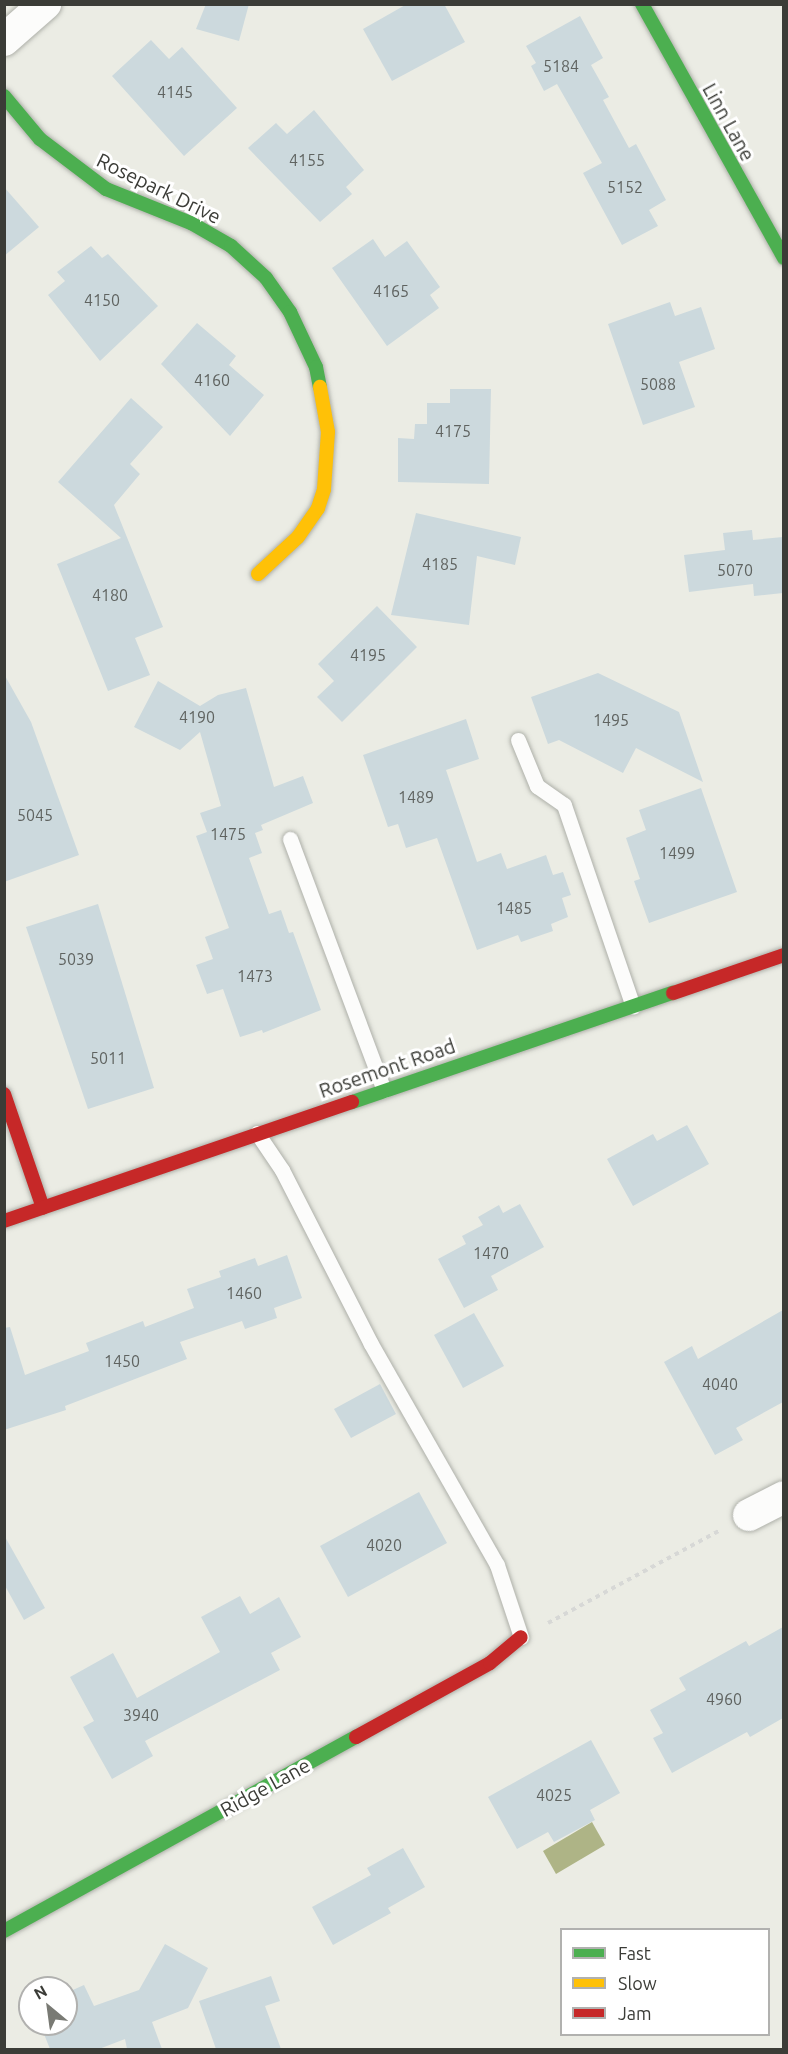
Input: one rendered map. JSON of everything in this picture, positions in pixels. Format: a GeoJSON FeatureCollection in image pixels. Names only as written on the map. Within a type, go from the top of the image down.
{"type":"FeatureCollection","features":[{"type":"Feature","properties":{"kind":"street"},"geometry":{"type":"LineString","coordinates":[[4,40],[45,4]]}},
{"type":"Feature","properties":{"kind":"street","name":"Linn Lane"},"geometry":{"type":"LineString","coordinates":[[642,4],[783,258]]}},
{"type":"Feature","properties":{"kind":"street","name":"Rosepark Drive"},"geometry":{"type":"LineString","coordinates":[[4,96],[40,139],[106,189],[191,223],[231,246],[266,278],[290,312],[316,367],[328,432],[324,489],[318,508],[298,537],[258,574]]}},
{"type":"Feature","properties":{"kind":"street","name":"Rosemont Road"},"geometry":{"type":"LineString","coordinates":[[4,1221],[783,955]]}},
{"type":"Feature","properties":{"kind":"street"},"geometry":{"type":"LineString","coordinates":[[4,1094],[43,1208]]}},
{"type":"Feature","properties":{"kind":"street"},"geometry":{"type":"LineString","coordinates":[[749,1515],[783,1497]]}},
{"type":"Feature","properties":{"kind":"street","name":"Ridge Lane"},"geometry":{"type":"LineString","coordinates":[[4,1931],[490,1663],[521,1637]]}},
{"type":"Feature","properties":{"kind":"lane"},"geometry":{"type":"LineString","coordinates":[[518,740],[537,786],[564,805],[633,1006]]}},
{"type":"Feature","properties":{"kind":"lane"},"geometry":{"type":"LineString","coordinates":[[290,840],[384,1090]]}},
{"type":"Feature","properties":{"kind":"lane"},"geometry":{"type":"LineString","coordinates":[[257,1133],[282,1170],[371,1344],[497,1565],[521,1637]]}},
{"type":"Feature","properties":{"kind":"path"},"geometry":{"type":"LineString","coordinates":[[521,1637],[749,1515]]}},
{"type":"Feature","properties":{"kind":"shaded area"},"geometry":{"type":"Polygon","coordinates":[[[592,1822],[605,1845],[556,1874],[543,1851],[592,1822]]]}},
{"type":"Feature","properties":{"kind":"building"},"geometry":{"type":"Polygon","coordinates":[[[206,4],[249,4],[239,41],[196,29],[206,4]]]}},
{"type":"Feature","properties":{"kind":"building"},"geometry":{"type":"Polygon","coordinates":[[[407,4],[444,4],[465,42],[392,81],[363,29],[407,4]]]}},
{"type":"Feature","properties":{"kind":"building"},"geometry":{"type":"Polygon","coordinates":[[[580,16],[603,58],[591,65],[609,97],[603,100],[629,148],[636,144],[666,200],[649,210],[658,226],[622,245],[583,173],[602,163],[557,84],[544,91],[531,66],[536,63],[526,46],[580,16]]]}},
{"type":"Feature","properties":{"kind":"building"},"geometry":{"type":"Polygon","coordinates":[[[151,40],[169,59],[182,47],[237,108],[184,156],[112,76],[151,40]]]}},
{"type":"Feature","properties":{"kind":"building"},"geometry":{"type":"Polygon","coordinates":[[[314,110],[364,170],[346,187],[352,194],[320,222],[248,148],[276,123],[287,134],[314,110]]]}},
{"type":"Feature","properties":{"kind":"building"},"geometry":{"type":"Polygon","coordinates":[[[4,187],[39,227],[4,256],[4,187]]]}},
{"type":"Feature","properties":{"kind":"building"},"geometry":{"type":"Polygon","coordinates":[[[373,239],[385,257],[407,241],[440,287],[430,295],[439,308],[387,346],[332,268],[373,239]]]}},
{"type":"Feature","properties":{"kind":"building"},"geometry":{"type":"Polygon","coordinates":[[[91,246],[102,258],[108,254],[158,306],[100,361],[48,295],[65,281],[57,272],[91,246]]]}},
{"type":"Feature","properties":{"kind":"building"},"geometry":{"type":"Polygon","coordinates":[[[670,302],[675,316],[701,307],[715,349],[679,362],[695,407],[643,425],[608,324],[670,302]]]}},
{"type":"Feature","properties":{"kind":"building"},"geometry":{"type":"Polygon","coordinates":[[[197,323],[236,356],[229,365],[264,395],[230,436],[161,364],[197,323]]]}},
{"type":"Feature","properties":{"kind":"building"},"geometry":{"type":"Polygon","coordinates":[[[450,389],[491,389],[489,484],[398,482],[398,438],[414,439],[415,424],[427,424],[427,403],[450,403],[450,389]]]}},
{"type":"Feature","properties":{"kind":"building"},"geometry":{"type":"Polygon","coordinates":[[[131,398],[163,427],[130,464],[140,474],[114,505],[163,627],[135,638],[150,675],[108,691],[57,564],[121,538],[58,482],[131,398]]]}},
{"type":"Feature","properties":{"kind":"building"},"geometry":{"type":"Polygon","coordinates":[[[416,513],[521,537],[515,565],[477,556],[469,625],[391,615],[416,513]]]}},
{"type":"Feature","properties":{"kind":"building"},"geometry":{"type":"Polygon","coordinates":[[[752,530],[753,540],[783,537],[783,593],[754,596],[753,584],[689,592],[684,555],[725,550],[723,533],[752,530]]]}},
{"type":"Feature","properties":{"kind":"building"},"geometry":{"type":"Polygon","coordinates":[[[377,606],[417,647],[342,722],[317,697],[334,681],[318,664],[377,606]]]}},
{"type":"Feature","properties":{"kind":"building"},"geometry":{"type":"Polygon","coordinates":[[[598,673],[679,712],[703,782],[636,748],[623,773],[559,740],[548,744],[531,697],[598,673]]]}},
{"type":"Feature","properties":{"kind":"building"},"geometry":{"type":"Polygon","coordinates":[[[4,674],[31,722],[79,855],[4,882],[4,674]]]}},
{"type":"Feature","properties":{"kind":"building"},"geometry":{"type":"Polygon","coordinates":[[[158,681],[200,706],[218,695],[246,688],[274,787],[303,776],[313,803],[261,825],[263,830],[255,833],[262,853],[249,858],[269,914],[281,910],[289,933],[293,932],[321,1010],[263,1033],[262,1030],[240,1037],[223,989],[207,994],[196,965],[213,959],[205,937],[229,928],[196,836],[207,832],[200,813],[221,806],[200,732],[180,750],[134,727],[158,681]]]}},
{"type":"Feature","properties":{"kind":"building"},"geometry":{"type":"Polygon","coordinates":[[[466,719],[479,759],[446,770],[477,862],[501,853],[507,869],[546,855],[553,875],[563,872],[571,895],[562,898],[568,917],[551,924],[553,931],[521,942],[518,935],[477,950],[437,838],[406,848],[398,824],[388,827],[363,755],[466,719]]]}},
{"type":"Feature","properties":{"kind":"building"},"geometry":{"type":"Polygon","coordinates":[[[701,788],[737,892],[649,923],[634,881],[640,879],[626,838],[646,830],[639,810],[701,788]]]}},
{"type":"Feature","properties":{"kind":"building"},"geometry":{"type":"Polygon","coordinates":[[[98,904],[154,1088],[88,1109],[26,927],[98,904]]]}},
{"type":"Feature","properties":{"kind":"building"},"geometry":{"type":"Polygon","coordinates":[[[687,1125],[709,1164],[633,1206],[607,1159],[653,1134],[657,1141],[687,1125]]]}},
{"type":"Feature","properties":{"kind":"building"},"geometry":{"type":"Polygon","coordinates":[[[520,1204],[544,1247],[491,1276],[498,1290],[464,1308],[438,1259],[466,1244],[462,1236],[483,1225],[478,1217],[499,1205],[503,1213],[520,1204]]]}},
{"type":"Feature","properties":{"kind":"building"},"geometry":{"type":"Polygon","coordinates":[[[287,1255],[302,1298],[274,1308],[277,1318],[245,1329],[242,1321],[180,1342],[187,1359],[65,1406],[66,1410],[4,1430],[4,1328],[10,1327],[25,1375],[89,1351],[86,1343],[143,1321],[145,1327],[194,1308],[187,1289],[221,1277],[219,1271],[255,1258],[258,1266],[287,1255]]]}},
{"type":"Feature","properties":{"kind":"building"},"geometry":{"type":"Polygon","coordinates":[[[783,1310],[783,1402],[736,1428],[743,1440],[715,1455],[664,1362],[692,1346],[698,1359],[783,1310]]]}},
{"type":"Feature","properties":{"kind":"building"},"geometry":{"type":"Polygon","coordinates":[[[474,1313],[504,1366],[463,1388],[434,1335],[474,1313]]]}},
{"type":"Feature","properties":{"kind":"building"},"geometry":{"type":"Polygon","coordinates":[[[380,1384],[396,1414],[351,1438],[334,1409],[380,1384]]]}},
{"type":"Feature","properties":{"kind":"building"},"geometry":{"type":"Polygon","coordinates":[[[419,1492],[447,1543],[348,1597],[320,1546],[419,1492]]]}},
{"type":"Feature","properties":{"kind":"building"},"geometry":{"type":"Polygon","coordinates":[[[4,1535],[45,1608],[24,1620],[4,1584],[4,1535]]]}},
{"type":"Feature","properties":{"kind":"building"},"geometry":{"type":"Polygon","coordinates":[[[240,1596],[250,1614],[279,1597],[301,1637],[271,1653],[280,1670],[145,1741],[153,1756],[112,1779],[83,1727],[94,1721],[70,1677],[113,1653],[137,1698],[220,1652],[201,1617],[240,1596]]]}},
{"type":"Feature","properties":{"kind":"building"},"geometry":{"type":"Polygon","coordinates":[[[783,1627],[783,1718],[750,1737],[747,1732],[672,1773],[653,1738],[663,1733],[650,1710],[686,1690],[679,1678],[746,1641],[749,1646],[783,1627]]]}},
{"type":"Feature","properties":{"kind":"building"},"geometry":{"type":"Polygon","coordinates":[[[591,1740],[620,1793],[590,1810],[595,1820],[554,1842],[548,1832],[517,1849],[488,1797],[591,1740]]]}},
{"type":"Feature","properties":{"kind":"building"},"geometry":{"type":"Polygon","coordinates":[[[403,1848],[425,1887],[388,1908],[391,1913],[333,1945],[312,1907],[371,1875],[367,1868],[403,1848]]]}},
{"type":"Feature","properties":{"kind":"building"},"geometry":{"type":"Polygon","coordinates":[[[165,1944],[208,1968],[188,2008],[152,2022],[162,2049],[127,2049],[125,2039],[99,2049],[50,2049],[45,2036],[78,2036],[78,1988],[84,1985],[94,2006],[139,1990],[165,1944]]]}},
{"type":"Feature","properties":{"kind":"building"},"geometry":{"type":"Polygon","coordinates":[[[271,1976],[280,2001],[265,2006],[281,2049],[216,2049],[199,2001],[271,1976]]]}},
{"type":"Feature","properties":{"kind":"traffic: fast"},"geometry":{"type":"LineString","coordinates":[[642,4],[784,258]]}},
{"type":"Feature","properties":{"kind":"traffic: fast"},"geometry":{"type":"LineString","coordinates":[[4,96],[40,139],[106,189],[191,223],[231,246],[266,278],[290,312],[316,367],[320,387]]}},
{"type":"Feature","properties":{"kind":"traffic: fast"},"geometry":{"type":"LineString","coordinates":[[352,1102],[673,993]]}},
{"type":"Feature","properties":{"kind":"traffic: fast"},"geometry":{"type":"LineString","coordinates":[[4,1931],[356,1737]]}},
{"type":"Feature","properties":{"kind":"traffic: slow"},"geometry":{"type":"LineString","coordinates":[[258,574],[298,537],[318,508],[324,489],[328,432],[320,387]]}},
{"type":"Feature","properties":{"kind":"traffic: jam"},"geometry":{"type":"LineString","coordinates":[[673,993],[784,955]]}},
{"type":"Feature","properties":{"kind":"traffic: jam"},"geometry":{"type":"LineString","coordinates":[[4,1094],[43,1208]]}},
{"type":"Feature","properties":{"kind":"traffic: jam"},"geometry":{"type":"LineString","coordinates":[[4,1221],[352,1102]]}},
{"type":"Feature","properties":{"kind":"traffic: jam"},"geometry":{"type":"LineString","coordinates":[[356,1737],[490,1663],[521,1637]]}}]}
